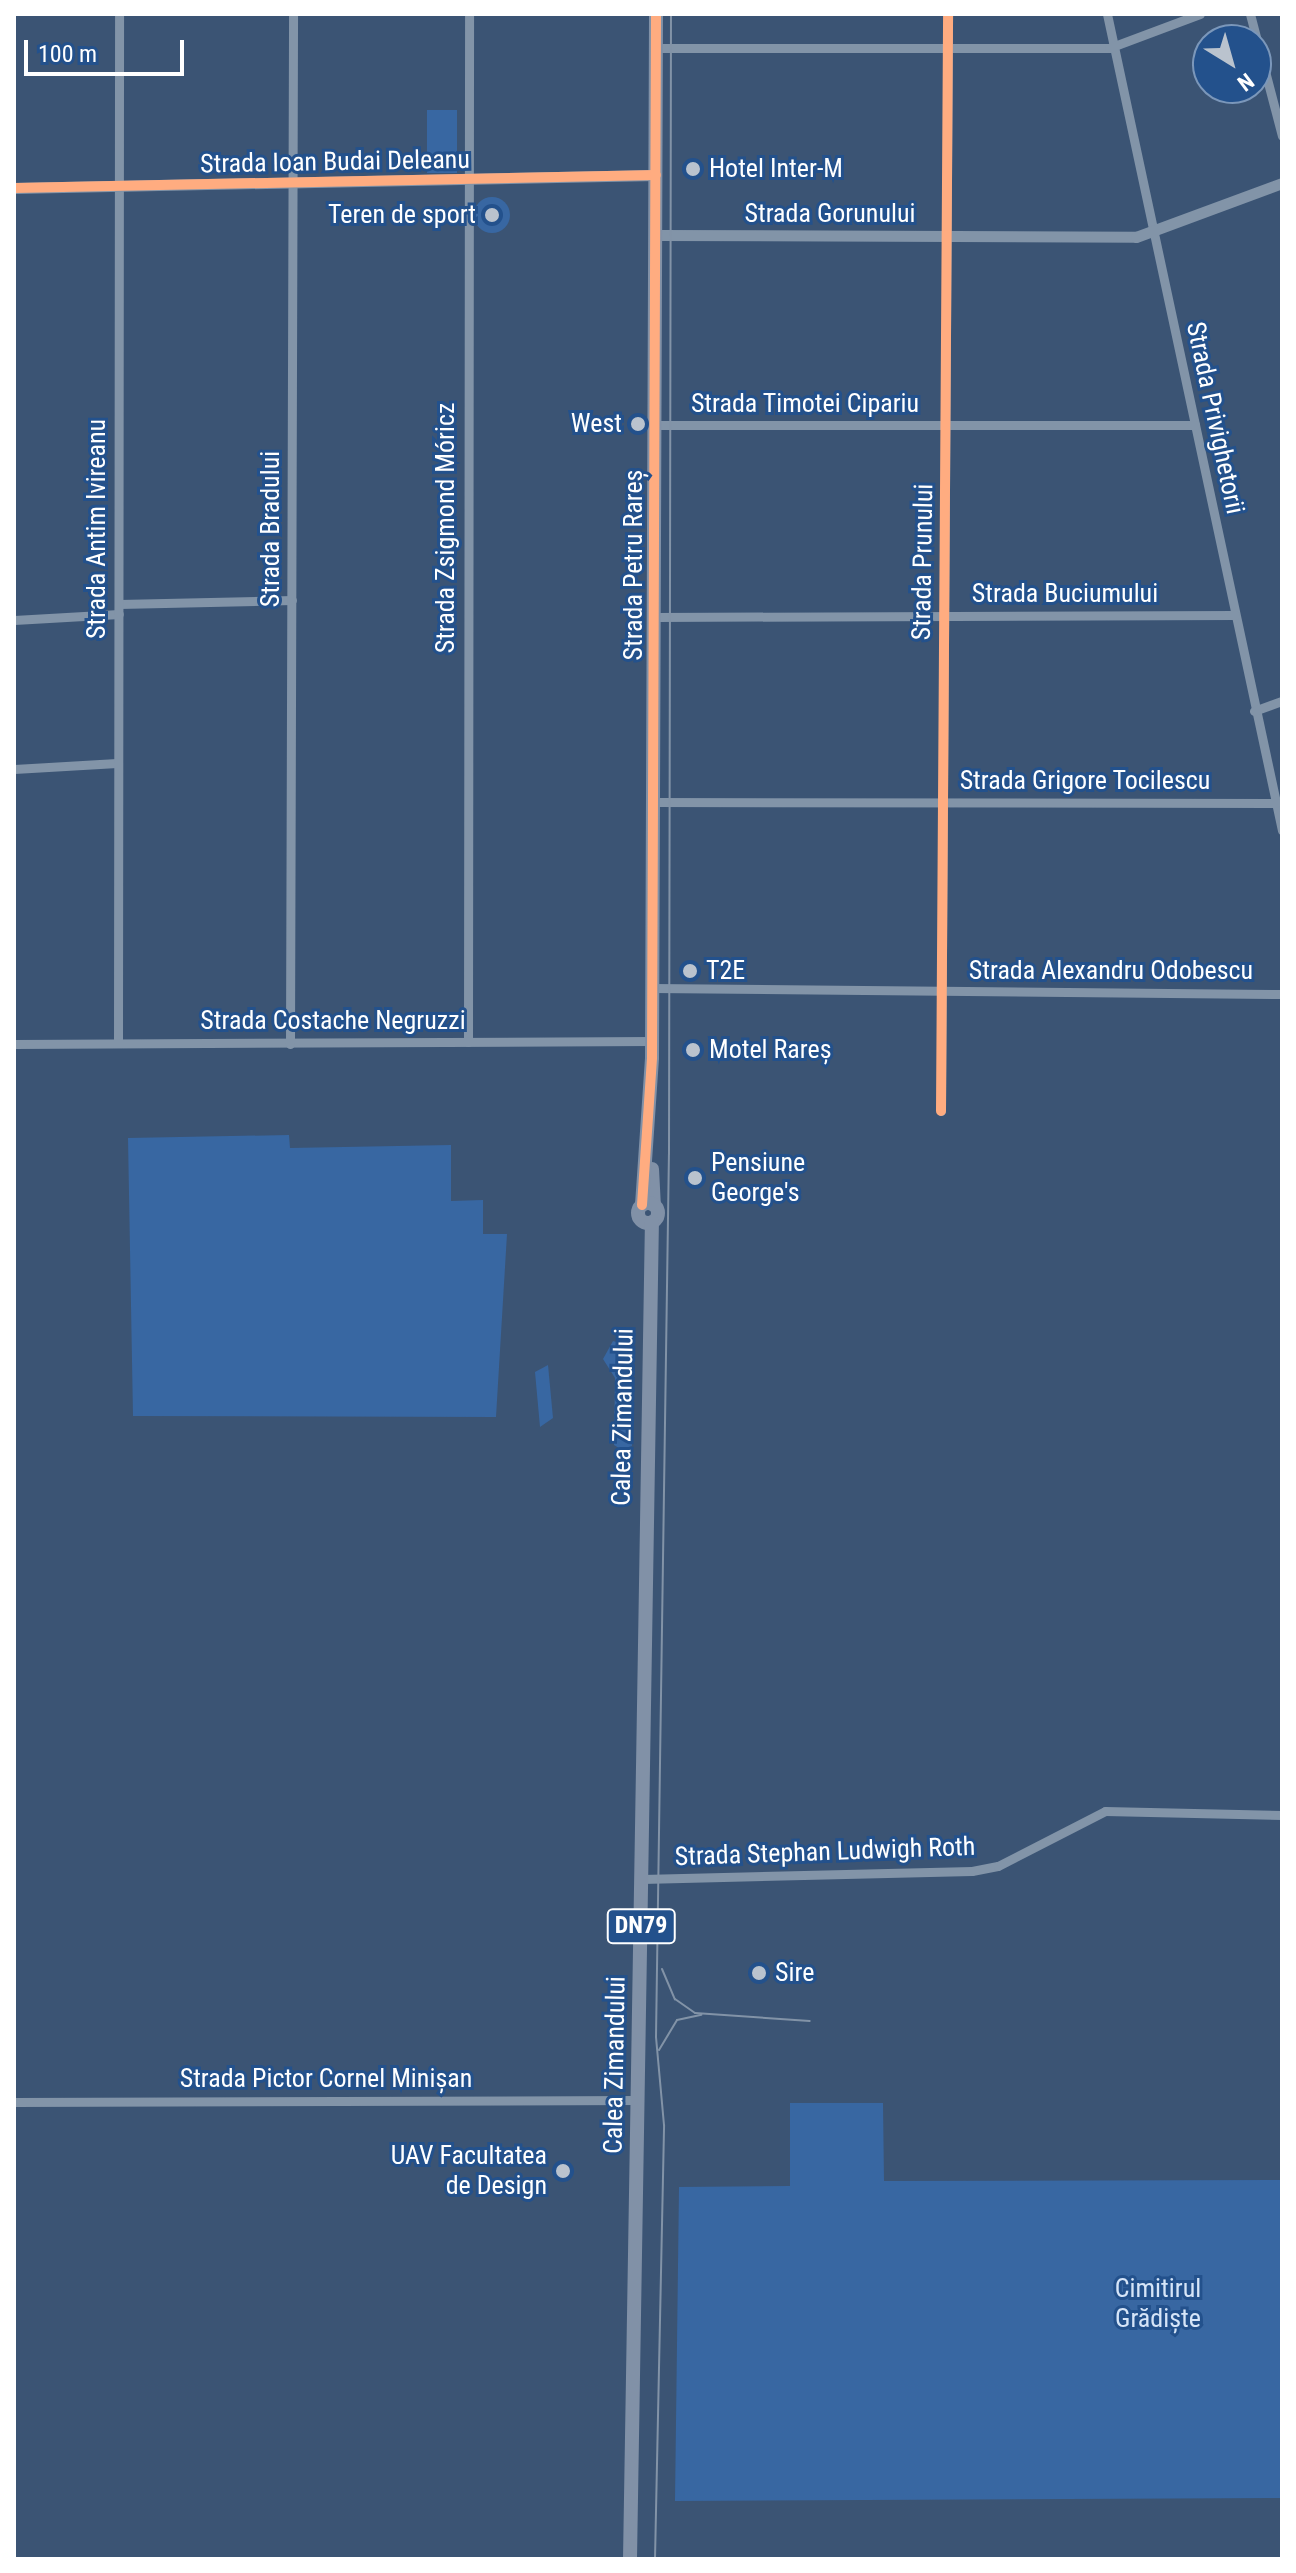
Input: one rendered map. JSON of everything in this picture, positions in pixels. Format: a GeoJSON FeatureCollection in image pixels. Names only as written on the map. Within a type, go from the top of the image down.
{"type":"FeatureCollection","features":[{"type":"Feature","properties":{"kind":"main road","name":"Strada Petru Rareș"},"geometry":{"type":"LineString","coordinates":[[650,1116],[656,617],[656,14]]}},
{"type":"Feature","properties":{"kind":"main road","name":"Calea Zimandului"},"geometry":{"type":"LineString","coordinates":[[630,2559],[639,2100],[650,1116]]}},
{"type":"Feature","properties":{"kind":"street","name":"Strada Antim Ivireanu"},"geometry":{"type":"LineString","coordinates":[[118,1043],[119,14]]}},
{"type":"Feature","properties":{"kind":"street","name":"Strada Bradului"},"geometry":{"type":"LineString","coordinates":[[290,1044],[295,186],[293,14]]}},
{"type":"Feature","properties":{"kind":"street","name":"Strada Zsigmond Móricz"},"geometry":{"type":"LineString","coordinates":[[468,1042],[469,14]]}},
{"type":"Feature","properties":{"kind":"street","name":"Strada Prunului"},"geometry":{"type":"LineString","coordinates":[[941,1111],[948,14]]}},
{"type":"Feature","properties":{"kind":"street","name":"Strada Privighetorii"},"geometry":{"type":"LineString","coordinates":[[1107,14],[1254,711],[1282,830]]}},
{"type":"Feature","properties":{"kind":"street"},"geometry":{"type":"LineString","coordinates":[[655,48],[1115,46],[1200,14]]}},
{"type":"Feature","properties":{"kind":"street"},"geometry":{"type":"LineString","coordinates":[[1250,14],[1282,136]]}},
{"type":"Feature","properties":{"kind":"street","name":"Strada Ioan Budai Deleanu"},"geometry":{"type":"LineString","coordinates":[[14,188],[468,183],[656,175]]}},
{"type":"Feature","properties":{"kind":"street","name":"Strada Gorunului"},"geometry":{"type":"LineString","coordinates":[[657,235],[948,237],[1153,234],[1282,183]]}},
{"type":"Feature","properties":{"kind":"street","name":"Strada Timotei Cipariu"},"geometry":{"type":"LineString","coordinates":[[656,425],[1195,425]]}},
{"type":"Feature","properties":{"kind":"street"},"geometry":{"type":"LineString","coordinates":[[14,620],[119,609],[292,600]]}},
{"type":"Feature","properties":{"kind":"street","name":"Strada Buciumului"},"geometry":{"type":"LineString","coordinates":[[656,617],[1235,615]]}},
{"type":"Feature","properties":{"kind":"street"},"geometry":{"type":"LineString","coordinates":[[1254,711],[1282,701]]}},
{"type":"Feature","properties":{"kind":"street"},"geometry":{"type":"LineString","coordinates":[[14,769],[117,763]]}},
{"type":"Feature","properties":{"kind":"street","name":"Strada Grigore Tocilescu"},"geometry":{"type":"LineString","coordinates":[[654,802],[1276,803]]}},
{"type":"Feature","properties":{"kind":"street","name":"Strada Alexandru Odobescu"},"geometry":{"type":"LineString","coordinates":[[652,988],[1282,994]]}},
{"type":"Feature","properties":{"kind":"street","name":"Strada Costache Negruzzi"},"geometry":{"type":"LineString","coordinates":[[14,1044],[652,1041]]}},
{"type":"Feature","properties":{"kind":"street","name":"Strada Stephan Ludwigh Roth"},"geometry":{"type":"LineString","coordinates":[[642,1879],[972,1871],[998,1866],[1105,1811],[1282,1815]]}},
{"type":"Feature","properties":{"kind":"street","name":"Strada Pictor Cornel Minișan"},"geometry":{"type":"LineString","coordinates":[[14,2102],[639,2100]]}},
{"type":"Feature","properties":{"kind":"green space"},"geometry":{"type":"Polygon","coordinates":[[[427,110],[457,110],[457,173],[427,173],[427,110]]]}},
{"type":"Feature","properties":{"kind":"green space","name":"Teren de sport"},"geometry":{"type":"Polygon","coordinates":[[[492,197],[505,202],[510,215],[505,228],[492,233],[479,228],[474,215],[479,202],[492,197]]]}},
{"type":"Feature","properties":{"kind":"green space"},"geometry":{"type":"Polygon","coordinates":[[[289,1135],[290,1148],[451,1145],[451,1201],[483,1200],[483,1234],[507,1234],[496,1417],[133,1416],[128,1138],[289,1135]]]}},
{"type":"Feature","properties":{"kind":"green space"},"geometry":{"type":"Polygon","coordinates":[[[613,1341],[633,1347],[632,1446],[622,1450],[614,1445],[615,1378],[603,1359],[613,1341]]]}},
{"type":"Feature","properties":{"kind":"green space"},"geometry":{"type":"Polygon","coordinates":[[[548,1365],[553,1418],[540,1427],[535,1372],[548,1365]]]}},
{"type":"Feature","properties":{"kind":"green space","name":"Cimitirul Grădiște"},"geometry":{"type":"Polygon","coordinates":[[[790,2103],[883,2103],[884,2181],[1282,2180],[1282,2498],[675,2501],[679,2187],[790,2186],[790,2103]]]}},
{"type":"Feature","properties":{"kind":"tram line"},"geometry":{"type":"LineString","coordinates":[[655,2559],[664,2125],[656,2037],[669,1154],[671,14]]}},
{"type":"Feature","properties":{"kind":"tram line"},"geometry":{"type":"LineString","coordinates":[[662,1969],[675,1999],[695,2013],[810,2021]]}},
{"type":"Feature","properties":{"kind":"tram line"},"geometry":{"type":"LineString","coordinates":[[659,2050],[677,2020],[701,2015]]}},
{"type":"Feature","properties":{"kind":"cycle path"},"geometry":{"type":"LineString","coordinates":[[642,1205],[652,1057],[656,14]]}},
{"type":"Feature","properties":{"kind":"cycle path"},"geometry":{"type":"LineString","coordinates":[[941,1111],[948,14]]}},
{"type":"Feature","properties":{"kind":"cycle path"},"geometry":{"type":"LineString","coordinates":[[14,188],[656,175]]}},
{"type":"Feature","properties":{"kind":"place","name":"Hotel Inter-M"},"geometry":{"type":"Point","coordinates":[693,169]}},
{"type":"Feature","properties":{"kind":"place","name":"Teren de sport"},"geometry":{"type":"Point","coordinates":[492,215]}},
{"type":"Feature","properties":{"kind":"place","name":"West"},"geometry":{"type":"Point","coordinates":[638,424]}},
{"type":"Feature","properties":{"kind":"place","name":"T2E"},"geometry":{"type":"Point","coordinates":[690,971]}},
{"type":"Feature","properties":{"kind":"place","name":"Motel Rareș"},"geometry":{"type":"Point","coordinates":[693,1050]}},
{"type":"Feature","properties":{"kind":"place","name":"Pensiune George's"},"geometry":{"type":"Point","coordinates":[695,1178]}},
{"type":"Feature","properties":{"kind":"place","name":"Sire"},"geometry":{"type":"Point","coordinates":[759,1973]}},
{"type":"Feature","properties":{"kind":"place","name":"UAV Facultatea de Design"},"geometry":{"type":"Point","coordinates":[563,2171]}}]}
